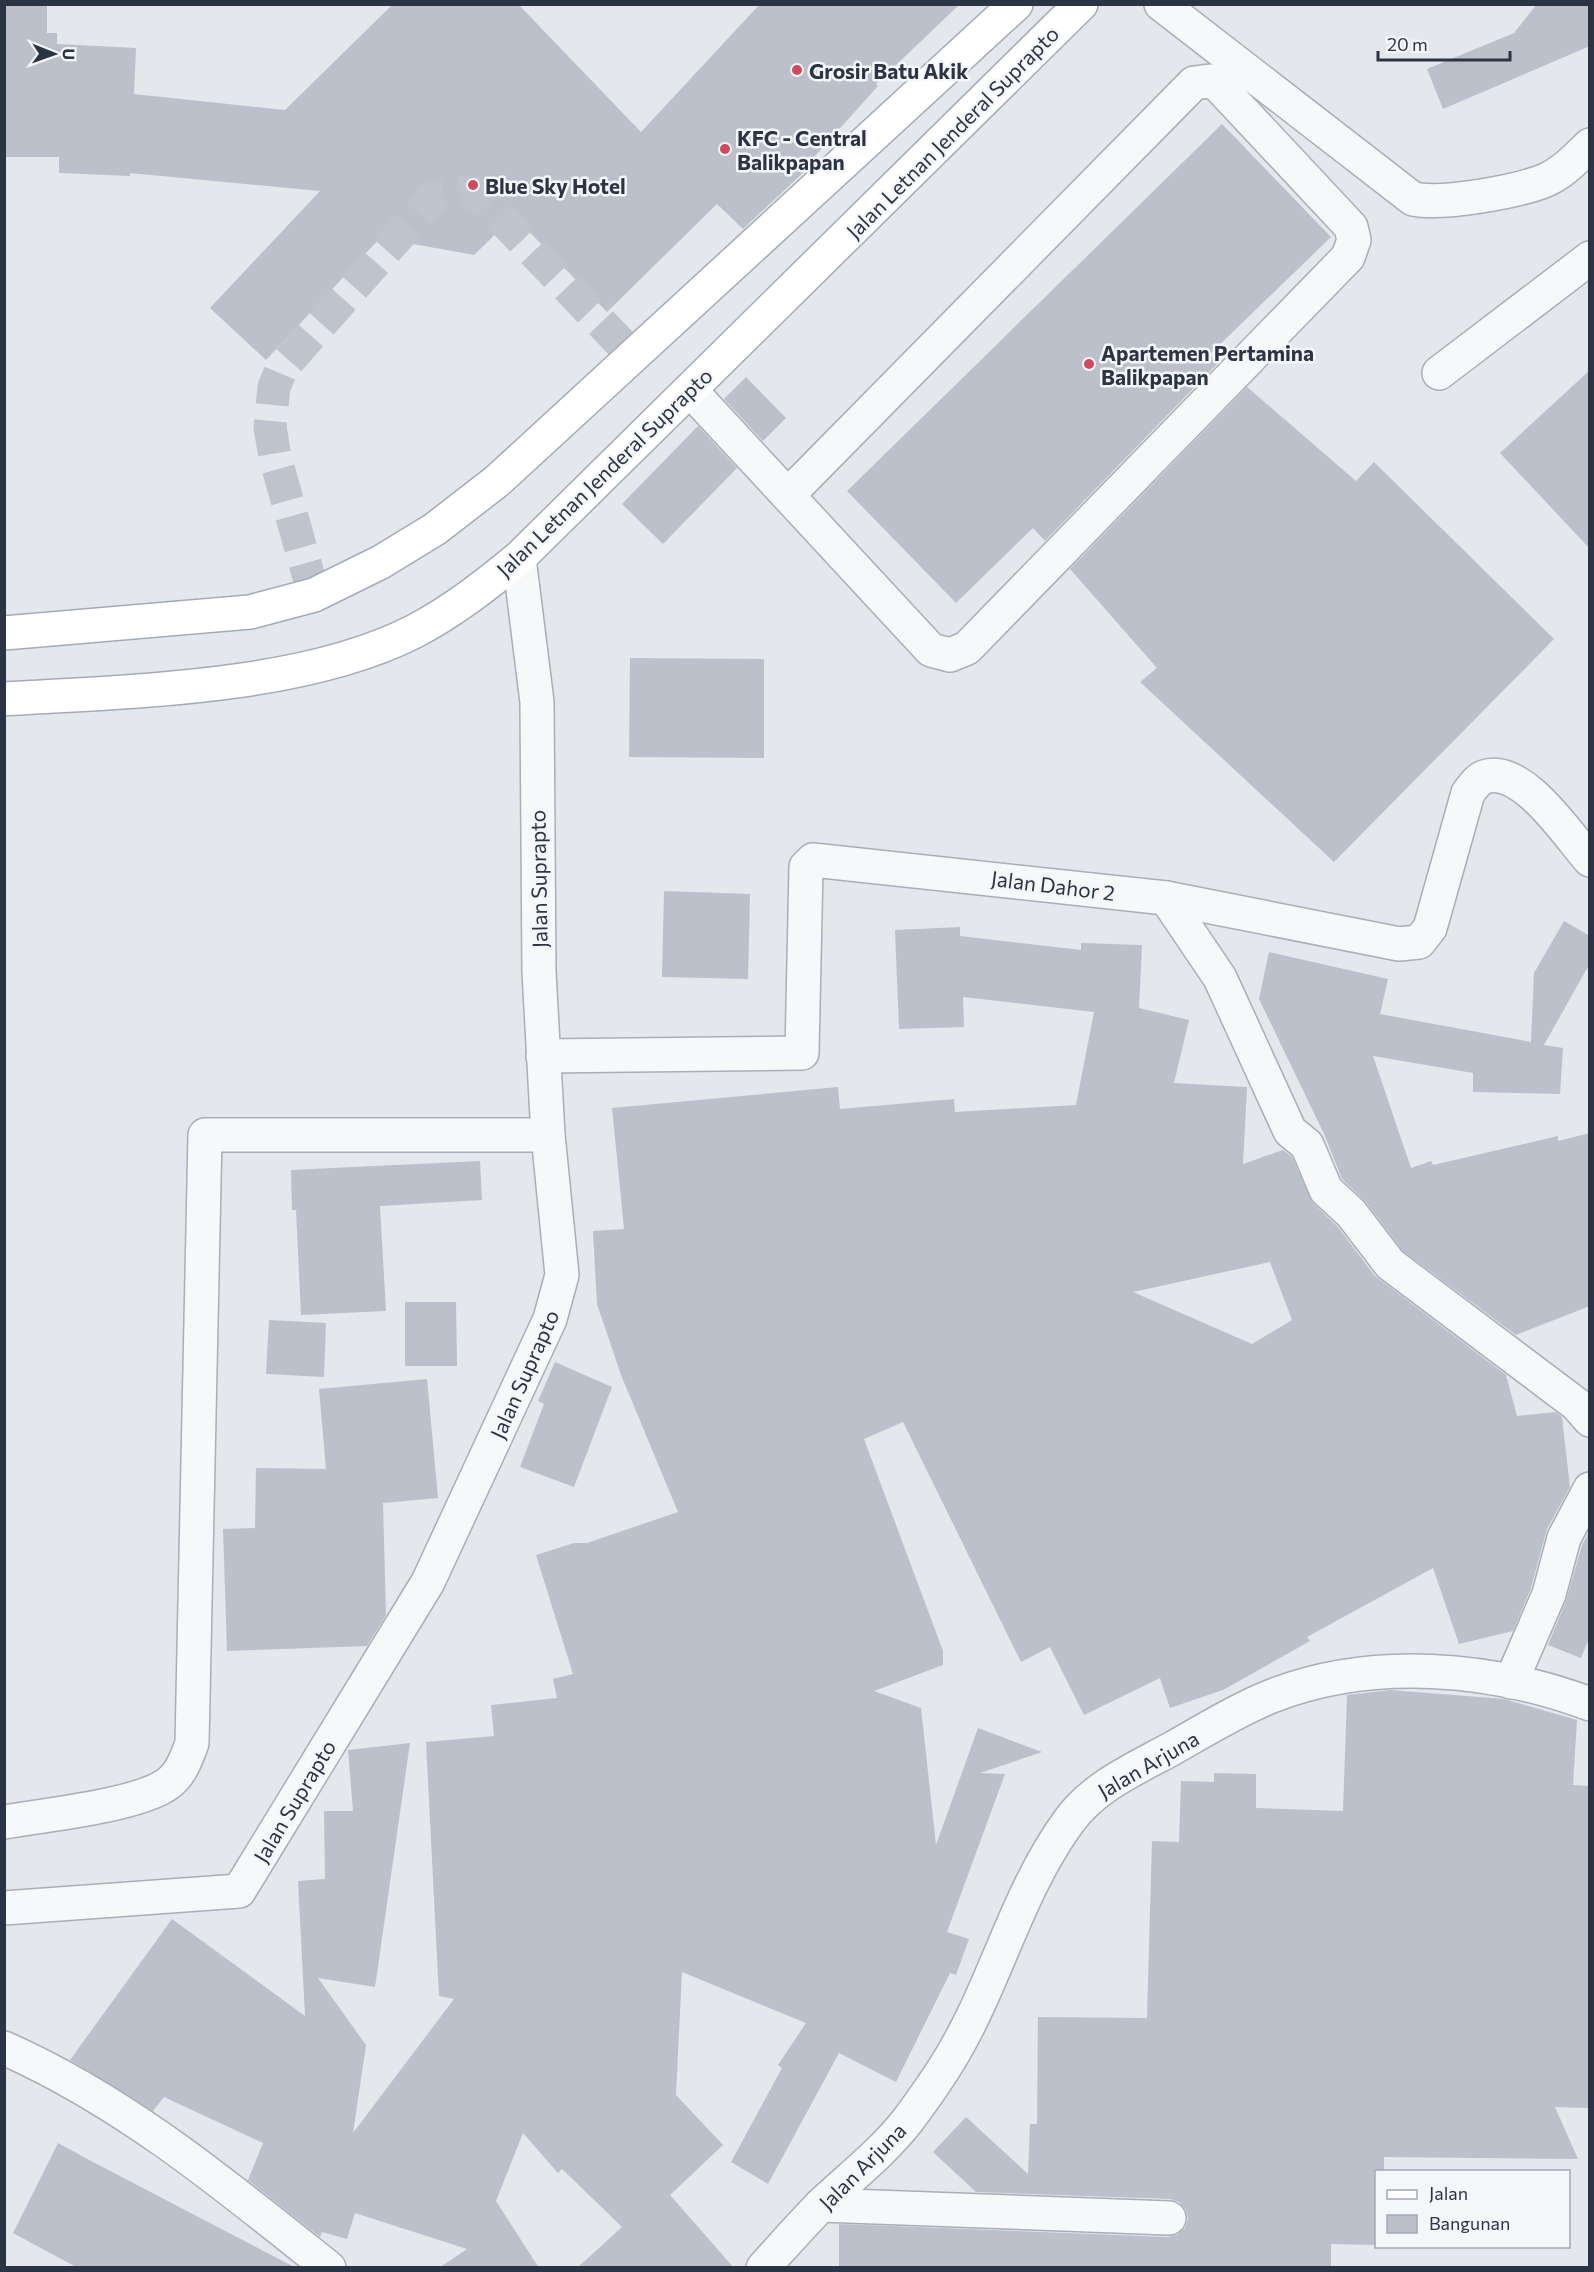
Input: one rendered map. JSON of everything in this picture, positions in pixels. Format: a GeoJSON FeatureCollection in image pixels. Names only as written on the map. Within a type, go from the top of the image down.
{"type":"FeatureCollection","features":[{"type":"Feature","properties":{"kind":"main road"},"geometry":{"type":"LineString","coordinates":[[4,633],[250,612],[314,595],[381,562],[435,529],[498,481],[632,355],[1016,4]]}},
{"type":"Feature","properties":{"kind":"main road","name":"Jalan Letnan Jenderal Suprapto"},"geometry":{"type":"LineString","coordinates":[[4,699],[194,685],[261,677],[326,663],[413,632],[451,611],[519,558],[1081,4]]}},
{"type":"Feature","properties":{"kind":"street"},"geometry":{"type":"LineString","coordinates":[[1161,4],[1413,199],[1457,200],[1546,180],[1567,168],[1590,145]]}},
{"type":"Feature","properties":{"kind":"street"},"geometry":{"type":"LineString","coordinates":[[690,390],[931,650],[950,655],[967,648],[1348,257],[1354,240],[1351,227],[1219,86],[1210,81],[1194,83],[788,495]]}},
{"type":"Feature","properties":{"kind":"street"},"geometry":{"type":"LineString","coordinates":[[1439,373],[1590,258]]}},
{"type":"Feature","properties":{"kind":"street","name":"Jalan Suprapto"},"geometry":{"type":"LineString","coordinates":[[4,1908],[239,1891],[428,1582],[550,1319],[562,1275],[548,1135],[539,972],[537,702],[519,558]]}},
{"type":"Feature","properties":{"kind":"street","name":"Jalan Dahor 2"},"geometry":{"type":"LineString","coordinates":[[543,1056],[802,1053],[806,867],[813,860],[1166,898],[1399,944],[1419,942],[1430,928],[1468,793],[1482,777],[1500,774],[1527,787],[1590,860]]}},
{"type":"Feature","properties":{"kind":"street"},"geometry":{"type":"LineString","coordinates":[[1166,898],[1220,978],[1290,1131],[1307,1145],[1326,1190],[1351,1213],[1390,1264],[1568,1397],[1590,1420]]}},
{"type":"Feature","properties":{"kind":"street"},"geometry":{"type":"LineString","coordinates":[[4,1822],[143,1797],[167,1785],[183,1767],[192,1743],[195,1704],[206,1135],[548,1135]]}},
{"type":"Feature","properties":{"kind":"street"},"geometry":{"type":"LineString","coordinates":[[1511,1682],[1549,1594],[1564,1538],[1590,1489]]}},
{"type":"Feature","properties":{"kind":"street","name":"Jalan Arjuna"},"geometry":{"type":"LineString","coordinates":[[763,2268],[821,2205],[875,2156],[907,2122],[945,2066],[1004,1948],[1043,1861],[1070,1819],[1090,1797],[1120,1777],[1272,1696],[1321,1681],[1373,1672],[1417,1670],[1511,1682],[1590,1704]]}},
{"type":"Feature","properties":{"kind":"street"},"geometry":{"type":"LineString","coordinates":[[4,2048],[40,2064],[130,2119],[225,2185],[329,2268]]}},
{"type":"Feature","properties":{"kind":"street"},"geometry":{"type":"LineString","coordinates":[[821,2205],[1169,2218]]}},
{"type":"Feature","properties":{"kind":"building","name":"Blue Sky Hotel"},"geometry":{"type":"Polygon","coordinates":[[[4,4],[47,4],[47,33],[57,33],[57,44],[136,48],[134,94],[285,110],[393,4],[518,4],[641,132],[760,4],[960,4],[876,84],[878,86],[806,166],[808,168],[743,229],[717,204],[607,312],[514,216],[474,255],[380,238],[266,360],[210,308],[320,191],[130,173],[130,176],[59,173],[59,157],[4,157],[4,4]]]}},
{"type":"Feature","properties":{"kind":"building"},"geometry":{"type":"Polygon","coordinates":[[[1537,4],[1590,4],[1590,46],[1443,109],[1427,69],[1514,33],[1537,4]]]}},
{"type":"Feature","properties":{"kind":"building","name":"Apartemen Pertamina Balikpapan"},"geometry":{"type":"Polygon","coordinates":[[[1222,124],[1331,237],[1209,355],[1218,363],[1045,541],[1033,528],[956,603],[847,491],[1222,124]]]}},
{"type":"Feature","properties":{"kind":"building"},"geometry":{"type":"Polygon","coordinates":[[[1590,370],[1590,549],[1500,453],[1590,370]]]}},
{"type":"Feature","properties":{"kind":"building"},"geometry":{"type":"Polygon","coordinates":[[[746,377],[786,418],[763,441],[724,399],[746,377]]]}},
{"type":"Feature","properties":{"kind":"building"},"geometry":{"type":"Polygon","coordinates":[[[1247,387],[1356,481],[1374,462],[1554,639],[1334,862],[1140,682],[1157,668],[1070,569],[1247,387]]]}},
{"type":"Feature","properties":{"kind":"building"},"geometry":{"type":"Polygon","coordinates":[[[698,426],[737,468],[663,544],[622,504],[698,426]]]}},
{"type":"Feature","properties":{"kind":"building"},"geometry":{"type":"Polygon","coordinates":[[[630,658],[764,659],[764,758],[629,757],[630,658]]]}},
{"type":"Feature","properties":{"kind":"building"},"geometry":{"type":"Polygon","coordinates":[[[664,891],[750,894],[748,979],[662,977],[664,891]]]}},
{"type":"Feature","properties":{"kind":"building"},"geometry":{"type":"Polygon","coordinates":[[[1564,921],[1590,936],[1590,963],[1544,1045],[1563,1048],[1560,1094],[1473,1092],[1473,1073],[1373,1056],[1411,1168],[1431,1161],[1433,1165],[1558,1136],[1558,1141],[1590,1133],[1590,1306],[1516,1335],[1403,1251],[1366,1202],[1342,1179],[1325,1136],[1259,999],[1269,952],[1388,979],[1380,1014],[1531,1042],[1534,973],[1564,921]]]}},
{"type":"Feature","properties":{"kind":"building"},"geometry":{"type":"Polygon","coordinates":[[[960,927],[960,936],[1081,950],[1081,943],[1142,945],[1139,1008],[1189,1020],[1174,1083],[1247,1087],[1243,1164],[1283,1150],[1292,1157],[1313,1203],[1337,1226],[1375,1276],[1506,1375],[1517,1416],[1556,1412],[1562,1417],[1570,1487],[1547,1529],[1531,1588],[1513,1631],[1459,1644],[1433,1568],[1307,1637],[1310,1641],[1223,1690],[1170,1708],[1160,1678],[1084,1715],[1050,1647],[1021,1662],[903,1422],[864,1439],[943,1651],[943,1665],[874,1691],[921,1708],[936,1845],[978,1728],[1042,1752],[980,1773],[1005,1774],[947,1932],[969,1939],[956,1975],[950,1973],[896,2082],[839,2053],[768,2184],[731,2162],[782,2068],[778,2065],[806,2023],[682,1972],[676,2095],[723,2145],[670,2195],[734,2268],[577,2268],[622,2227],[562,2169],[558,2173],[523,2133],[496,2201],[539,2268],[439,2268],[467,2249],[355,2213],[347,2239],[322,2232],[320,2237],[248,2180],[263,2143],[164,2097],[153,2111],[70,2060],[172,1919],[305,2016],[298,1881],[325,1879],[324,1811],[353,1811],[348,1750],[410,1743],[375,1987],[318,1978],[366,2045],[353,2133],[454,1999],[439,1996],[426,1742],[494,1736],[491,1705],[557,1698],[553,1679],[573,1674],[536,1555],[574,1543],[587,1543],[678,1512],[621,1375],[597,1304],[593,1231],[624,1229],[612,1108],[838,1087],[840,1109],[954,1099],[955,1112],[1076,1105],[1094,1012],[963,997],[964,1027],[899,1029],[895,930],[960,927]],[[1270,1262],[1133,1292],[1252,1344],[1292,1320],[1270,1262]]]}},
{"type":"Feature","properties":{"kind":"building"},"geometry":{"type":"Polygon","coordinates":[[[480,1161],[482,1200],[380,1206],[386,1311],[301,1315],[296,1210],[292,1210],[291,1170],[480,1161]]]}},
{"type":"Feature","properties":{"kind":"building"},"geometry":{"type":"Polygon","coordinates":[[[405,1302],[456,1302],[457,1366],[405,1366],[405,1302]]]}},
{"type":"Feature","properties":{"kind":"building"},"geometry":{"type":"Polygon","coordinates":[[[269,1320],[326,1323],[324,1377],[266,1374],[269,1320]]]}},
{"type":"Feature","properties":{"kind":"building"},"geometry":{"type":"Polygon","coordinates":[[[555,1362],[612,1387],[574,1487],[520,1467],[544,1404],[538,1401],[555,1362]]]}},
{"type":"Feature","properties":{"kind":"building"},"geometry":{"type":"Polygon","coordinates":[[[427,1379],[438,1498],[383,1503],[386,1615],[367,1646],[227,1651],[223,1529],[255,1528],[256,1468],[326,1469],[319,1389],[427,1379]]]}},
{"type":"Feature","properties":{"kind":"building"},"geometry":{"type":"Polygon","coordinates":[[[1590,1530],[1590,1636],[1581,1658],[1548,1645],[1566,1601],[1582,1545],[1590,1530]]]}},
{"type":"Feature","properties":{"kind":"building"},"geometry":{"type":"Polygon","coordinates":[[[1391,1690],[1504,1699],[1577,1720],[1573,1785],[1590,1786],[1590,2108],[1555,2107],[1578,2159],[1384,2157],[1384,2170],[1375,2170],[1375,2245],[1331,2244],[1331,2268],[839,2268],[839,2224],[1168,2237],[1177,2235],[1185,2228],[1188,2219],[1186,2210],[1179,2202],[1170,2199],[976,2192],[933,2152],[966,2117],[1028,2174],[1030,2124],[1037,2124],[1038,2017],[1147,2018],[1152,1841],[1179,1842],[1181,1781],[1214,1782],[1214,1773],[1256,1774],[1256,1808],[1343,1811],[1347,1695],[1391,1690]]]}},
{"type":"Feature","properties":{"kind":"building"},"geometry":{"type":"Polygon","coordinates":[[[58,2143],[296,2268],[78,2268],[13,2233],[58,2143]]]}},
{"type":"Feature","properties":{"kind":"tunnel"},"geometry":{"type":"LineString","coordinates":[[314,595],[275,457],[270,427],[274,387],[282,368],[434,196],[464,192],[480,196],[632,355]]}},
{"type":"Feature","properties":{"kind":"place","name":"Grosir Batu Akik"},"geometry":{"type":"Point","coordinates":[797,70]}},
{"type":"Feature","properties":{"kind":"place","name":"KFC - Central Balikpapan"},"geometry":{"type":"Point","coordinates":[725,149]}},
{"type":"Feature","properties":{"kind":"place","name":"Blue Sky Hotel"},"geometry":{"type":"Point","coordinates":[473,185]}},
{"type":"Feature","properties":{"kind":"place","name":"Apartemen Pertamina Balikpapan"},"geometry":{"type":"Point","coordinates":[1089,364]}}]}
